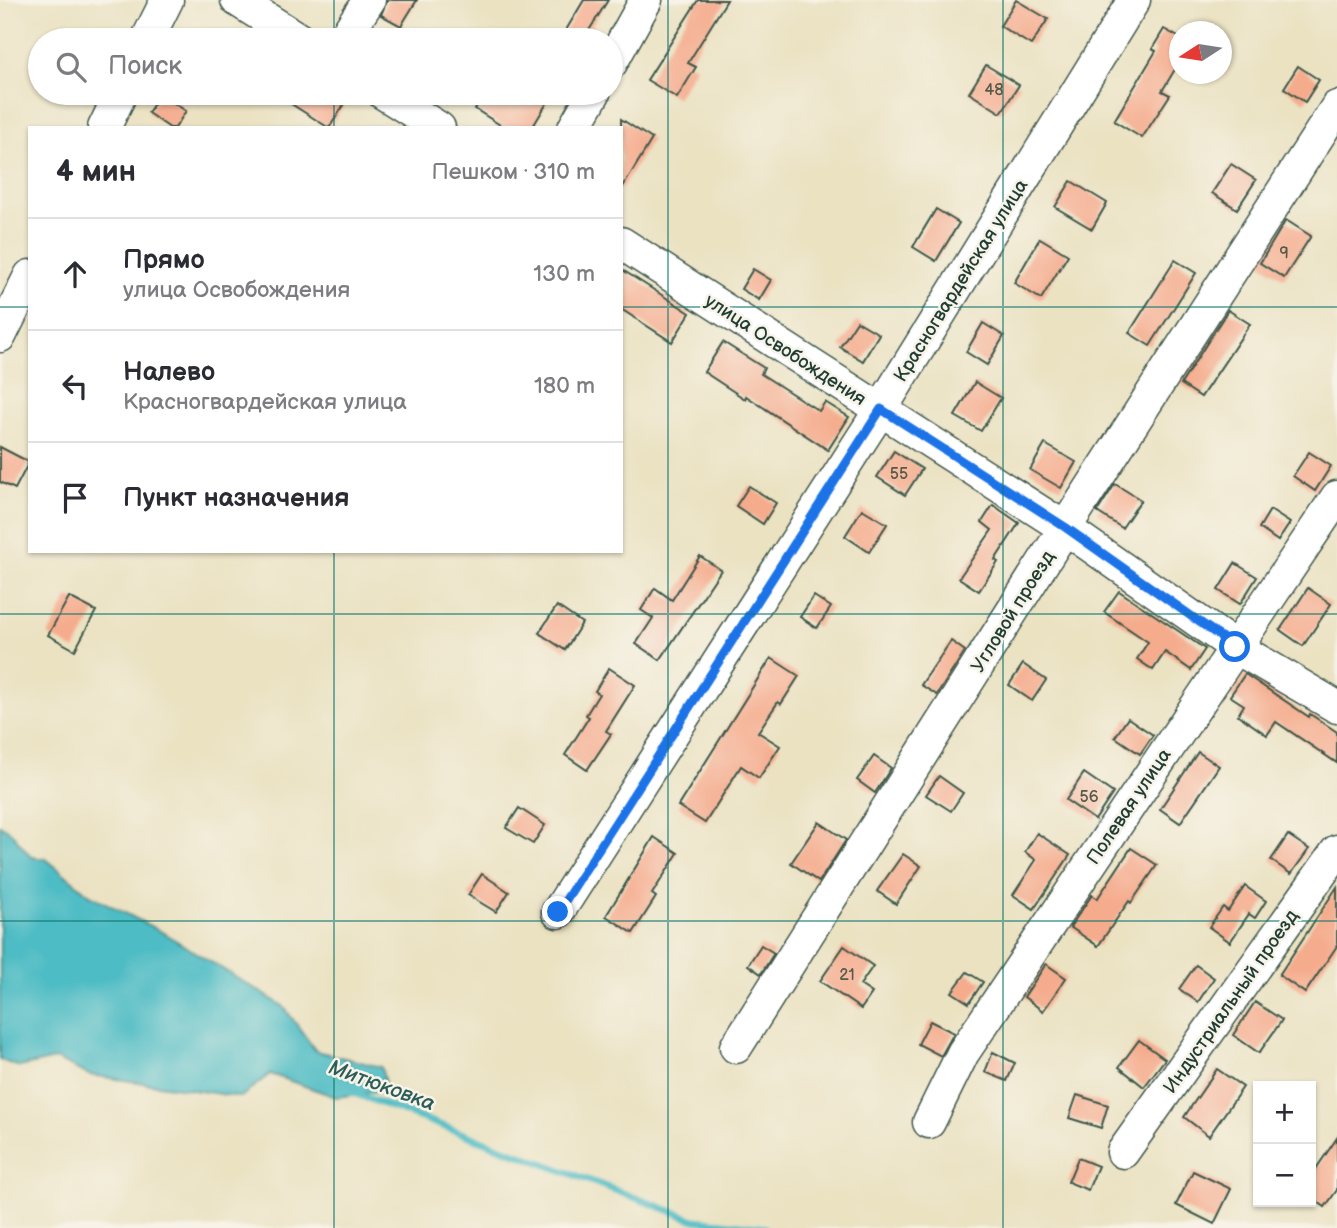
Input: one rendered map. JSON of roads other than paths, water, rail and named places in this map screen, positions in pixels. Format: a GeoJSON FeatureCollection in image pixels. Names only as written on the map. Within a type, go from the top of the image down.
{"type":"FeatureCollection","features":[{"type":"Feature","properties":{"kind":"street"},"geometry":{"type":"LineString","coordinates":[[153,28],[167,0]]}},
{"type":"Feature","properties":{"kind":"street"},"geometry":{"type":"LineString","coordinates":[[237,0],[281,28]]}},
{"type":"Feature","properties":{"kind":"street"},"geometry":{"type":"LineString","coordinates":[[351,28],[369,0]]}},
{"type":"Feature","properties":{"kind":"street"},"geometry":{"type":"LineString","coordinates":[[623,41],[646,0]]}},
{"type":"Feature","properties":{"kind":"street","name":"Красногвардейская улица"},"geometry":{"type":"LineString","coordinates":[[558,912],[881,409],[1134,0]]}},
{"type":"Feature","properties":{"kind":"street"},"geometry":{"type":"LineString","coordinates":[[105,126],[115,105]]}},
{"type":"Feature","properties":{"kind":"street"},"geometry":{"type":"LineString","coordinates":[[402,105],[436,126]]}},
{"type":"Feature","properties":{"kind":"street"},"geometry":{"type":"LineString","coordinates":[[575,126],[587,105]]}},
{"type":"Feature","properties":{"kind":"street","name":"Угловой проезд"},"geometry":{"type":"LineString","coordinates":[[736,1047],[1065,527],[1337,107]]}},
{"type":"Feature","properties":{"kind":"street","name":"улица Освобождения"},"geometry":{"type":"LineString","coordinates":[[623,244],[1065,527],[1235,647],[1337,707]]}},
{"type":"Feature","properties":{"kind":"street"},"geometry":{"type":"LineString","coordinates":[[0,336],[28,280]]}},
{"type":"Feature","properties":{"kind":"street","name":"Полевая улица"},"geometry":{"type":"LineString","coordinates":[[929,1122],[962,1053],[1337,497]]}},
{"type":"Feature","properties":{"kind":"street","name":"Индустриальный проезд"},"geometry":{"type":"LineString","coordinates":[[1123,1152],[1337,850]]}},
{"type":"Feature","properties":{"kind":"water"},"geometry":{"type":"Polygon","coordinates":[[[0,825],[11,832],[31,857],[46,859],[90,895],[162,932],[283,1006],[316,1051],[381,1067],[387,1091],[336,1097],[270,1074],[241,1097],[89,1075],[55,1059],[20,1067],[0,1060],[0,825]]]}},
{"type":"Feature","properties":{"kind":"waterway","name":"Митюковка"},"geometry":{"type":"LineString","coordinates":[[351,1092],[695,1220],[765,1228]]}}]}
